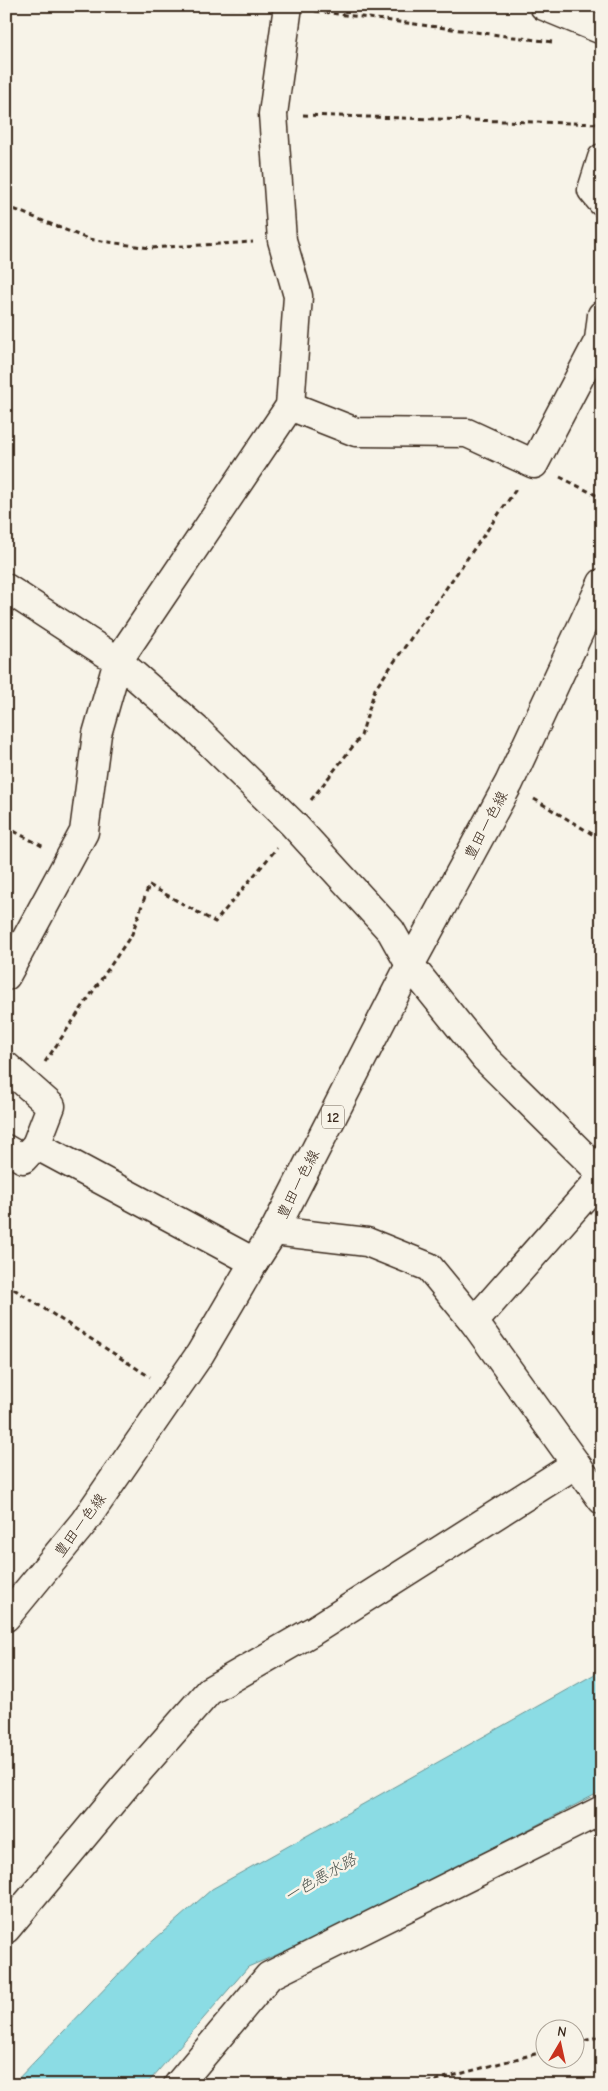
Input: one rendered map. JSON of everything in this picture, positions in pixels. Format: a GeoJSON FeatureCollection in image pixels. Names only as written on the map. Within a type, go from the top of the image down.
{"type":"FeatureCollection","features":[{"type":"Feature","properties":{"kind":"street"},"geometry":{"type":"LineString","coordinates":[[544,6],[602,30]]}},
{"type":"Feature","properties":{"kind":"street"},"geometry":{"type":"LineString","coordinates":[[6,976],[84,832],[97,734],[118,661],[290,406],[298,296],[282,240],[273,114],[288,7]]}},
{"type":"Feature","properties":{"kind":"street"},"geometry":{"type":"LineString","coordinates":[[602,158],[592,190],[602,202]]}},
{"type":"Feature","properties":{"kind":"street"},"geometry":{"type":"LineString","coordinates":[[290,406],[356,432],[467,433],[534,464],[599,340],[602,315]]}},
{"type":"Feature","properties":{"kind":"street","name":"豊田一色線"},"geometry":{"type":"LineString","coordinates":[[6,1617],[84,1522],[200,1354],[274,1231],[410,965],[509,783],[602,583]]}},
{"type":"Feature","properties":{"kind":"street"},"geometry":{"type":"LineString","coordinates":[[6,588],[118,661],[198,731],[293,824],[391,931],[410,965],[486,1058],[602,1176],[474,1322]]}},
{"type":"Feature","properties":{"kind":"street"},"geometry":{"type":"LineString","coordinates":[[6,1066],[51,1106],[36,1145],[23,1159],[6,1149]]}},
{"type":"Feature","properties":{"kind":"street"},"geometry":{"type":"LineString","coordinates":[[36,1145],[254,1262]]}},
{"type":"Feature","properties":{"kind":"street"},"geometry":{"type":"LineString","coordinates":[[274,1231],[367,1242],[429,1267],[474,1322],[602,1500]]}},
{"type":"Feature","properties":{"kind":"street"},"geometry":{"type":"LineString","coordinates":[[6,1929],[126,1785],[209,1691],[313,1631],[576,1464]]}},
{"type":"Feature","properties":{"kind":"street"},"geometry":{"type":"LineString","coordinates":[[178,2085],[269,1976],[602,1810]]}},
{"type":"Feature","properties":{"kind":"path"},"geometry":{"type":"LineString","coordinates":[[167,6],[288,7],[553,43]]}},
{"type":"Feature","properties":{"kind":"path"},"geometry":{"type":"LineString","coordinates":[[273,114],[602,124]]}},
{"type":"Feature","properties":{"kind":"path"},"geometry":{"type":"LineString","coordinates":[[6,206],[88,239],[150,248],[282,240]]}},
{"type":"Feature","properties":{"kind":"path"},"geometry":{"type":"LineString","coordinates":[[28,1086],[132,934],[149,885],[215,922],[287,835],[293,824],[361,736],[375,689],[534,464],[602,498]]}},
{"type":"Feature","properties":{"kind":"path"},"geometry":{"type":"LineString","coordinates":[[509,783],[602,840]]}},
{"type":"Feature","properties":{"kind":"path"},"geometry":{"type":"LineString","coordinates":[[6,827],[69,860]]}},
{"type":"Feature","properties":{"kind":"path"},"geometry":{"type":"LineString","coordinates":[[6,1284],[174,1392]]}},
{"type":"Feature","properties":{"kind":"path"},"geometry":{"type":"LineString","coordinates":[[586,2040],[602,2036]]}},
{"type":"Feature","properties":{"kind":"path"},"geometry":{"type":"LineString","coordinates":[[418,2085],[536,2054]]}},
{"type":"Feature","properties":{"kind":"water","name":"一色悪水路"},"geometry":{"type":"Polygon","coordinates":[[[602,1670],[602,1791],[339,1928],[248,1967],[146,2085],[12,2085],[138,1954],[212,1889],[602,1670]]]}}]}
